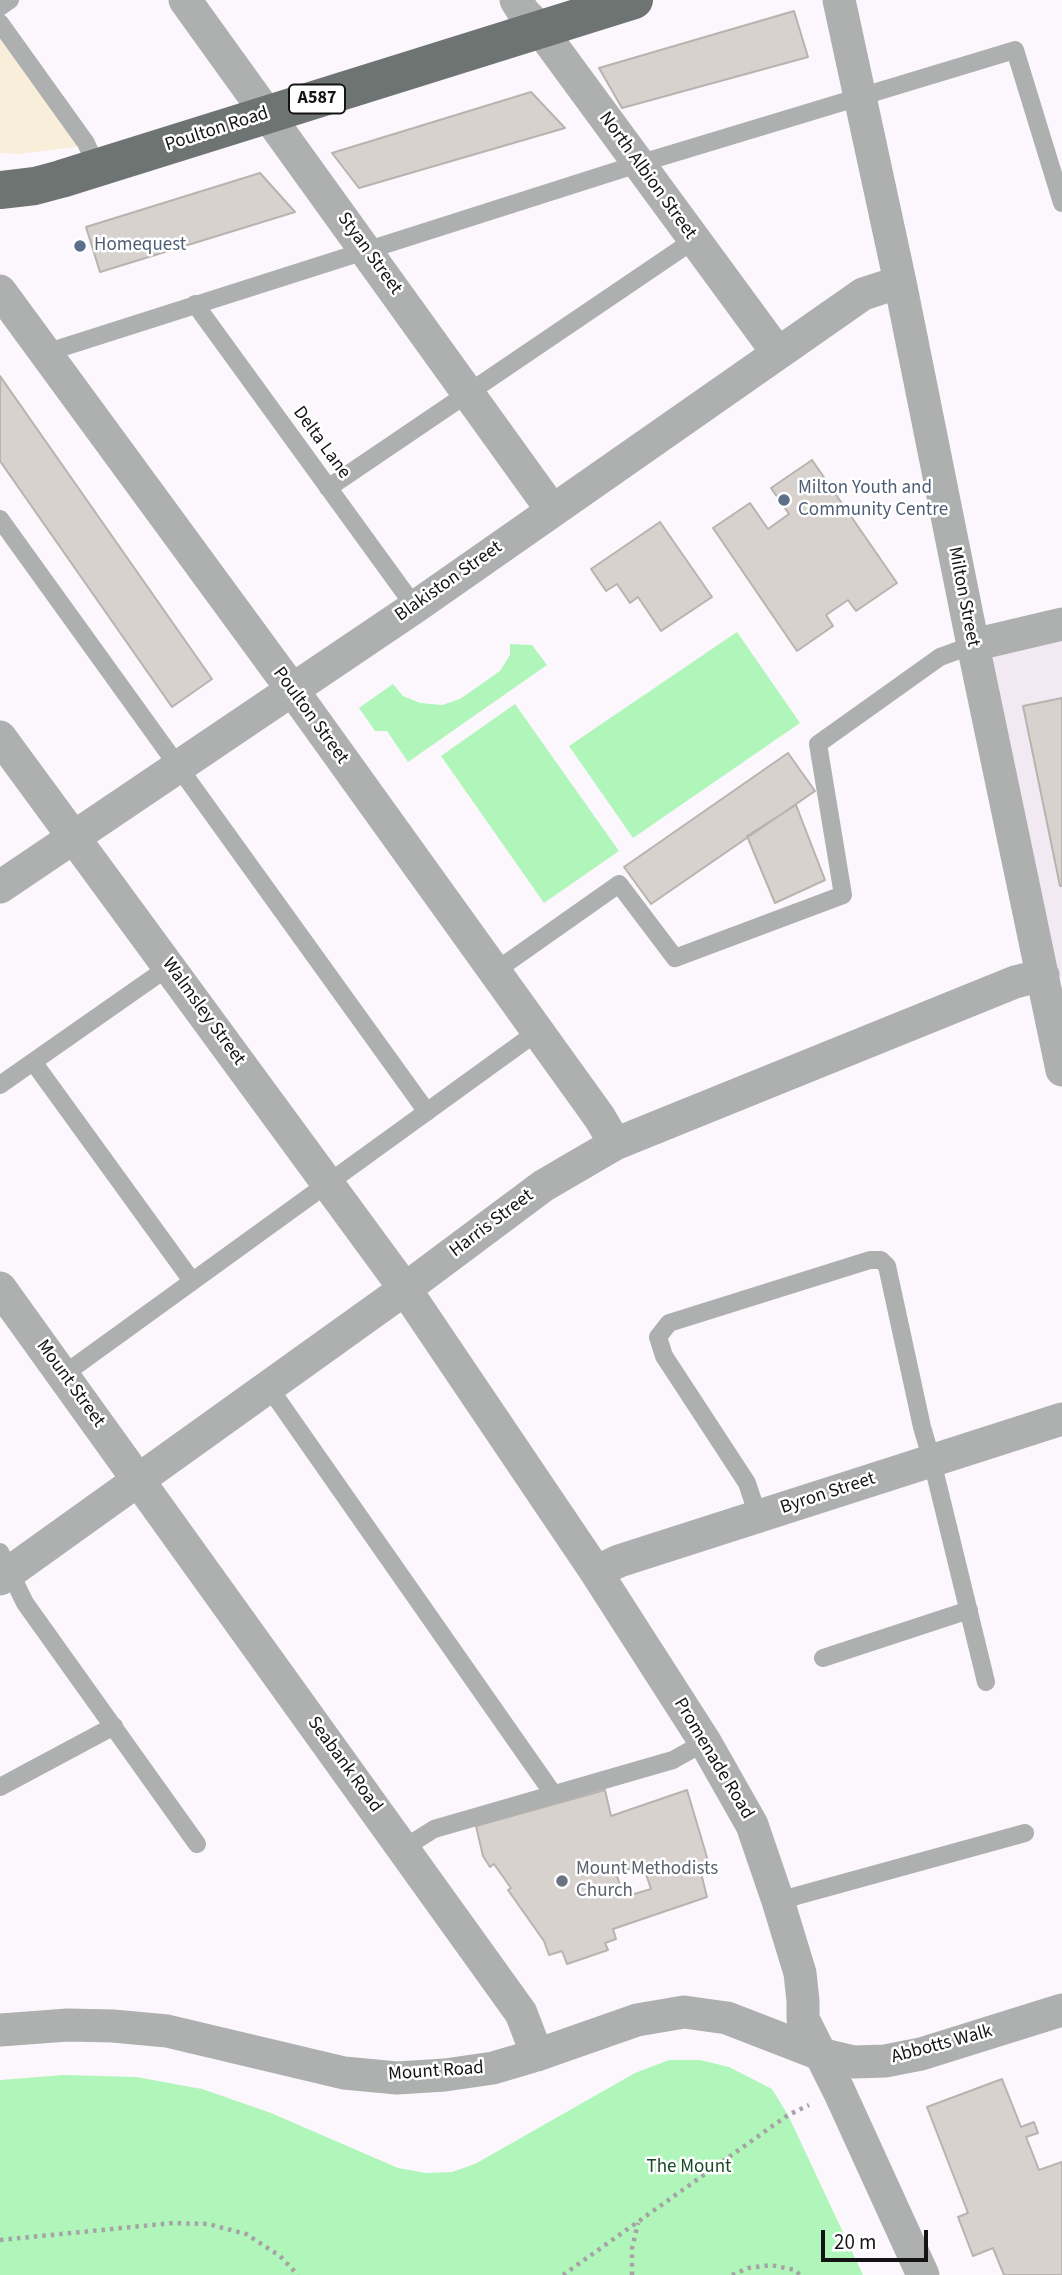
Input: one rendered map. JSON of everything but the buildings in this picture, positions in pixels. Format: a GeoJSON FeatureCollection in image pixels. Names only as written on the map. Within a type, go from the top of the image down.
{"type":"FeatureCollection","features":[{"type":"Feature","properties":{"kind":"main road","name":"Poulton Road"},"geometry":{"type":"LineString","coordinates":[[0,190],[35,187],[634,0]]}},
{"type":"Feature","properties":{"kind":"street","name":"Styan Street"},"geometry":{"type":"LineString","coordinates":[[185,0],[552,510]]}},
{"type":"Feature","properties":{"kind":"street","name":"North Albion Street"},"geometry":{"type":"LineString","coordinates":[[516,0],[777,352]]}},
{"type":"Feature","properties":{"kind":"street","name":"Milton Street"},"geometry":{"type":"LineString","coordinates":[[839,0],[900,282],[972,645],[1050,978],[1062,1070]]}},
{"type":"Feature","properties":{"kind":"street","name":"Blakiston Street"},"geometry":{"type":"LineString","coordinates":[[0,887],[291,688],[415,607],[863,294],[900,282]]}},
{"type":"Feature","properties":{"kind":"street","name":"Poulton Street"},"geometry":{"type":"LineString","coordinates":[[0,291],[291,688],[600,1118],[615,1144]]}},
{"type":"Feature","properties":{"kind":"street"},"geometry":{"type":"LineString","coordinates":[[972,645],[1062,624]]}},
{"type":"Feature","properties":{"kind":"street","name":"Walmsley Street"},"geometry":{"type":"LineString","coordinates":[[0,737],[405,1289]]}},
{"type":"Feature","properties":{"kind":"street","name":"Harris Street"},"geometry":{"type":"LineString","coordinates":[[4,1568],[139,1480],[543,1186],[615,1144],[1015,982],[1050,978]]}},
{"type":"Feature","properties":{"kind":"street","name":"Mount Street"},"geometry":{"type":"LineString","coordinates":[[0,1289],[139,1480]]}},
{"type":"Feature","properties":{"kind":"street","name":"Promenade Road"},"geometry":{"type":"LineString","coordinates":[[405,1289],[596,1572],[705,1742],[752,1825],[800,1973],[803,2019],[923,2275]]}},
{"type":"Feature","properties":{"kind":"street","name":"Byron Street"},"geometry":{"type":"LineString","coordinates":[[596,1572],[619,1561],[1062,1419]]}},
{"type":"Feature","properties":{"kind":"street","name":"Seabank Road"},"geometry":{"type":"LineString","coordinates":[[139,1480],[522,2013],[537,2055]]}},
{"type":"Feature","properties":{"kind":"street","name":"Abbotts Walk"},"geometry":{"type":"LineString","coordinates":[[820,2054],[854,2062],[885,2061],[921,2054],[1062,2010]]}},
{"type":"Feature","properties":{"kind":"street","name":"Mount Road"},"geometry":{"type":"LineString","coordinates":[[0,2030],[68,2025],[167,2031],[344,2073],[397,2078],[493,2068],[637,2020],[684,2012],[727,2018],[820,2054]]}},
{"type":"Feature","properties":{"kind":"lane"},"geometry":{"type":"LineString","coordinates":[[0,7],[10,0]]}},
{"type":"Feature","properties":{"kind":"lane"},"geometry":{"type":"LineString","coordinates":[[0,23],[86,143],[97,168]]}},
{"type":"Feature","properties":{"kind":"lane"},"geometry":{"type":"LineString","coordinates":[[45,354],[638,164],[1015,50],[1062,203]]}},
{"type":"Feature","properties":{"kind":"lane"},"geometry":{"type":"LineString","coordinates":[[327,488],[694,240]]}},
{"type":"Feature","properties":{"kind":"lane","name":"Delta Lane"},"geometry":{"type":"LineString","coordinates":[[195,304],[415,607]]}},
{"type":"Feature","properties":{"kind":"lane"},"geometry":{"type":"LineString","coordinates":[[0,519],[427,1112]]}},
{"type":"Feature","properties":{"kind":"lane"},"geometry":{"type":"LineString","coordinates":[[494,972],[619,884],[675,958],[843,895],[818,744],[940,657],[972,645]]}},
{"type":"Feature","properties":{"kind":"lane"},"geometry":{"type":"LineString","coordinates":[[0,1085],[170,966]]}},
{"type":"Feature","properties":{"kind":"lane"},"geometry":{"type":"LineString","coordinates":[[63,1375],[537,1032]]}},
{"type":"Feature","properties":{"kind":"lane"},"geometry":{"type":"LineString","coordinates":[[34,1063],[192,1281]]}},
{"type":"Feature","properties":{"kind":"lane"},"geometry":{"type":"LineString","coordinates":[[758,1516],[747,1483],[664,1356],[658,1337],[668,1323],[870,1260],[881,1260],[887,1266],[922,1427],[986,1682]]}},
{"type":"Feature","properties":{"kind":"lane"},"geometry":{"type":"LineString","coordinates":[[268,1386],[554,1795]]}},
{"type":"Feature","properties":{"kind":"lane"},"geometry":{"type":"LineString","coordinates":[[4,1568],[24,1602],[197,1844]]}},
{"type":"Feature","properties":{"kind":"lane"},"geometry":{"type":"LineString","coordinates":[[823,1658],[969,1610]]}},
{"type":"Feature","properties":{"kind":"lane"},"geometry":{"type":"LineString","coordinates":[[0,1787],[114,1726]]}},
{"type":"Feature","properties":{"kind":"lane"},"geometry":{"type":"LineString","coordinates":[[404,1848],[434,1829],[673,1760],[705,1742]]}},
{"type":"Feature","properties":{"kind":"lane"},"geometry":{"type":"LineString","coordinates":[[778,1901],[1025,1833]]}},
{"type":"Feature","properties":{"kind":"path"},"geometry":{"type":"LineString","coordinates":[[563,2275],[788,2115],[839,2091]]}},
{"type":"Feature","properties":{"kind":"path"},"geometry":{"type":"LineString","coordinates":[[632,2275],[632,2249],[638,2222]]}},
{"type":"Feature","properties":{"kind":"path"},"geometry":{"type":"LineString","coordinates":[[0,2240],[173,2224],[208,2224],[246,2234],[280,2256],[298,2275]]}},
{"type":"Feature","properties":{"kind":"path"},"geometry":{"type":"LineString","coordinates":[[732,2275],[771,2265],[795,2270],[800,2275]]}},
{"type":"Feature","properties":{"kind":"shaded area"},"geometry":{"type":"Polygon","coordinates":[[[0,23],[86,143],[75,147],[19,154],[0,153],[0,23]]]}},
{"type":"Feature","properties":{"kind":"shaded area"},"geometry":{"type":"Polygon","coordinates":[[[1062,624],[1062,978],[1044,982],[973,645],[1062,624]]]}},
{"type":"Feature","properties":{"kind":"green space"},"geometry":{"type":"Polygon","coordinates":[[[737,632],[800,723],[633,838],[569,746],[737,632]]]}},
{"type":"Feature","properties":{"kind":"green space"},"geometry":{"type":"Polygon","coordinates":[[[510,644],[532,645],[547,665],[408,762],[387,731],[375,731],[359,708],[393,684],[403,696],[420,703],[442,705],[460,699],[500,671],[510,655],[510,644]]]}},
{"type":"Feature","properties":{"kind":"green space"},"geometry":{"type":"Polygon","coordinates":[[[515,704],[619,851],[544,903],[441,756],[515,704]]]}},
{"type":"Feature","properties":{"kind":"green space","name":"The Mount"},"geometry":{"type":"Polygon","coordinates":[[[669,2060],[700,2060],[729,2067],[772,2089],[788,2115],[863,2275],[0,2275],[0,2080],[64,2075],[136,2077],[202,2089],[271,2113],[398,2168],[426,2173],[452,2172],[475,2164],[635,2073],[669,2060]]]}},
{"type":"Feature","properties":{"kind":"place","name":"Homequest"},"geometry":{"type":"Point","coordinates":[80,246]}},
{"type":"Feature","properties":{"kind":"place","name":"Milton Youth and Community Centre"},"geometry":{"type":"Point","coordinates":[784,500]}},
{"type":"Feature","properties":{"kind":"place","name":"Mount Methodists Church"},"geometry":{"type":"Point","coordinates":[562,1881]}}]}
